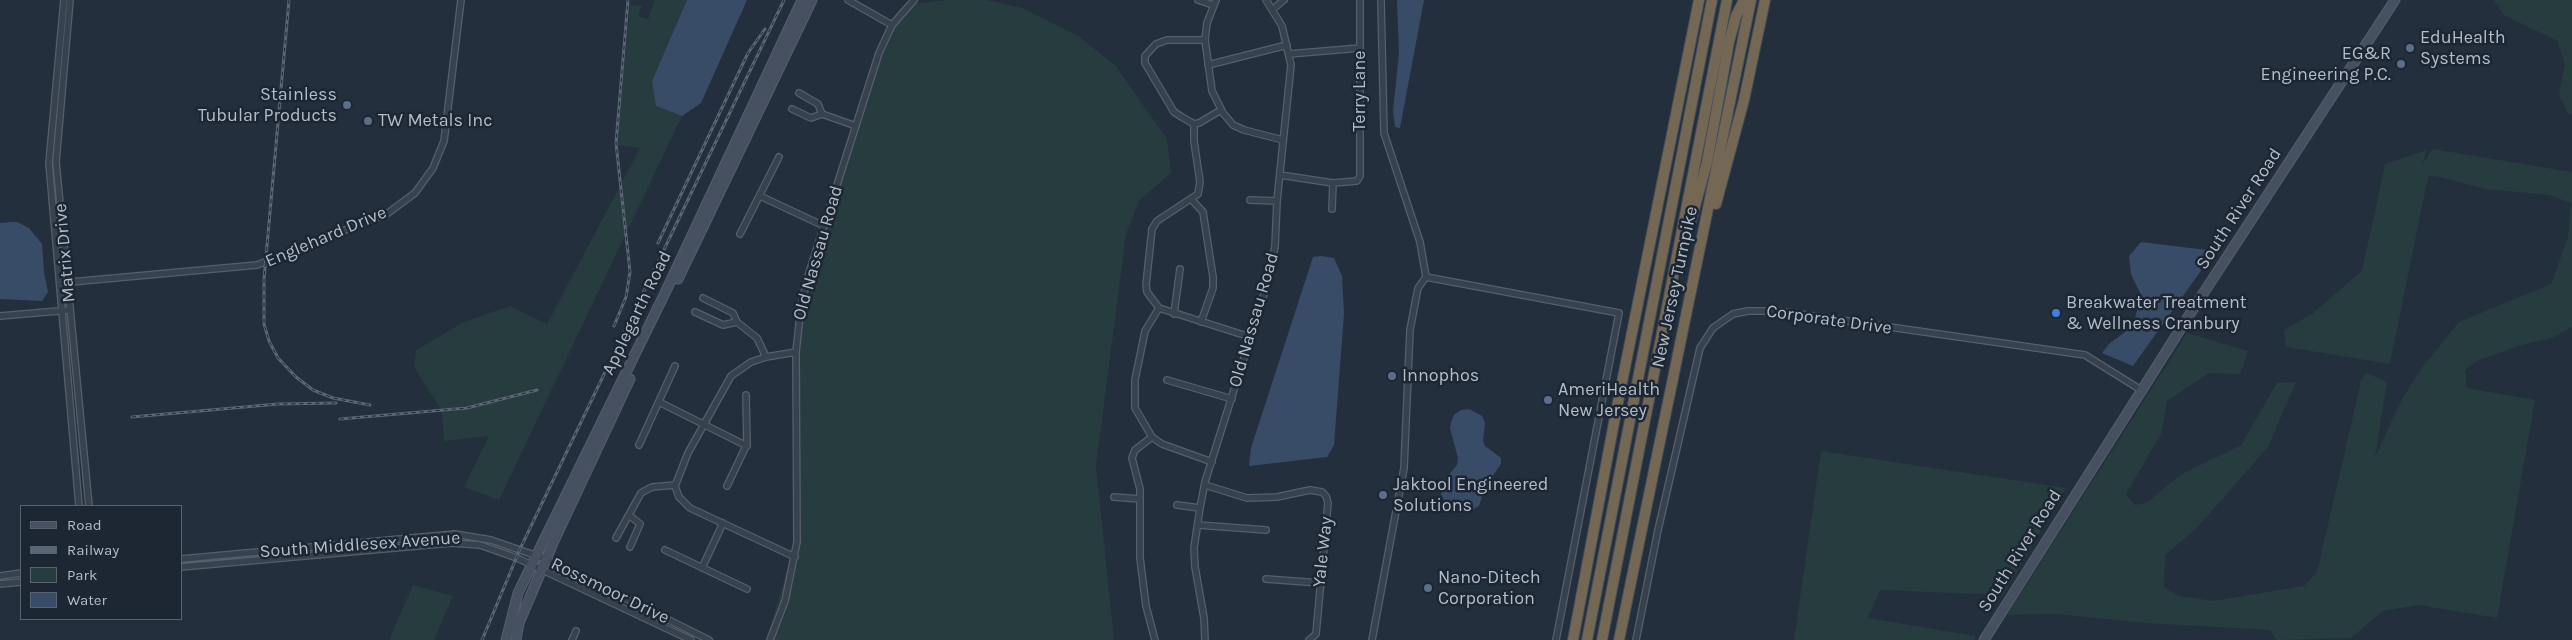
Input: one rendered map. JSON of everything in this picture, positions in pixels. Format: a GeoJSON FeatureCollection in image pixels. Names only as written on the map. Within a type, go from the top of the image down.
{"type":"FeatureCollection","features":[{"type":"Feature","properties":{"kind":"highway","name":"New Jersey Turnpike"},"geometry":{"type":"LineString","coordinates":[[1573,640],[1618,403],[1699,0]]}},
{"type":"Feature","properties":{"kind":"highway","name":"New Jersey Turnpike"},"geometry":{"type":"LineString","coordinates":[[1587,640],[1712,0]]}},
{"type":"Feature","properties":{"kind":"highway","name":"New Jersey Turnpike"},"geometry":{"type":"LineString","coordinates":[[1602,640],[1727,0]]}},
{"type":"Feature","properties":{"kind":"highway","name":"New Jersey Turnpike"},"geometry":{"type":"LineString","coordinates":[[1618,640],[1751,0]]}},
{"type":"Feature","properties":{"kind":"highway"},"geometry":{"type":"LineString","coordinates":[[1694,277],[1744,100],[1766,0]]}},
{"type":"Feature","properties":{"kind":"highway"},"geometry":{"type":"LineString","coordinates":[[1657,360],[1667,333],[1687,240],[1702,187],[1726,57],[1742,4]]}},
{"type":"Feature","properties":{"kind":"main road","name":"Applegarth Road"},"geometry":{"type":"LineString","coordinates":[[506,640],[518,593],[666,293],[802,0]]}},
{"type":"Feature","properties":{"kind":"main road","name":"Applegarth Road"},"geometry":{"type":"LineString","coordinates":[[516,640],[519,623],[546,559],[812,0]]}},
{"type":"Feature","properties":{"kind":"main road","name":"South River Road"},"geometry":{"type":"LineString","coordinates":[[1984,640],[2141,390],[2395,0]]}},
{"type":"Feature","properties":{"kind":"street","name":"Matrix Drive"},"geometry":{"type":"LineString","coordinates":[[64,0],[49,163],[79,505]]}},
{"type":"Feature","properties":{"kind":"street","name":"Matrix Drive"},"geometry":{"type":"LineString","coordinates":[[70,0],[56,162],[88,505]]}},
{"type":"Feature","properties":{"kind":"street","name":"Englehard Drive"},"geometry":{"type":"LineString","coordinates":[[60,283],[257,265],[388,212],[408,198],[415,193],[433,168],[444,141],[461,0]]}},
{"type":"Feature","properties":{"kind":"street"},"geometry":{"type":"LineString","coordinates":[[848,0],[892,25]]}},
{"type":"Feature","properties":{"kind":"street","name":"Old Nassau Road"},"geometry":{"type":"LineString","coordinates":[[770,640],[785,601],[795,557],[798,508],[796,352],[801,306],[824,226],[879,54],[892,25],[914,0]]}},
{"type":"Feature","properties":{"kind":"street"},"geometry":{"type":"LineString","coordinates":[[1198,0],[1214,2],[1205,40],[1212,91],[1221,110],[1233,125],[1244,130],[1283,140]]}},
{"type":"Feature","properties":{"kind":"street","name":"Old Nassau Road"},"geometry":{"type":"LineString","coordinates":[[1205,640],[1204,618],[1195,567],[1194,548],[1200,508],[1205,485],[1272,264],[1275,247],[1277,201],[1291,66],[1282,26],[1266,0]]}},
{"type":"Feature","properties":{"kind":"street"},"geometry":{"type":"LineString","coordinates":[[1273,9],[1284,0]]}},
{"type":"Feature","properties":{"kind":"street","name":"Terry Lane"},"geometry":{"type":"LineString","coordinates":[[1334,182],[1357,181],[1360,176],[1360,0]]}},
{"type":"Feature","properties":{"kind":"street"},"geometry":{"type":"LineString","coordinates":[[1372,640],[1404,468],[1410,330],[1418,288],[1426,277],[1420,242],[1384,133],[1382,0]]}},
{"type":"Feature","properties":{"kind":"street"},"geometry":{"type":"LineString","coordinates":[[1205,40],[1168,40],[1156,44],[1145,56],[1147,70],[1174,112],[1194,124],[1206,120],[1221,110]]}},
{"type":"Feature","properties":{"kind":"street"},"geometry":{"type":"LineString","coordinates":[[1208,65],[1287,45]]}},
{"type":"Feature","properties":{"kind":"street"},"geometry":{"type":"LineString","coordinates":[[1289,54],[1360,48]]}},
{"type":"Feature","properties":{"kind":"street"},"geometry":{"type":"LineString","coordinates":[[799,94],[818,104],[822,114]]}},
{"type":"Feature","properties":{"kind":"street"},"geometry":{"type":"LineString","coordinates":[[792,109],[811,118],[822,114],[856,126]]}},
{"type":"Feature","properties":{"kind":"street"},"geometry":{"type":"LineString","coordinates":[[1194,124],[1194,141],[1200,182],[1198,194],[1192,200],[1157,221],[1152,229],[1146,285],[1155,306],[1174,314],[1250,337]]}},
{"type":"Feature","properties":{"kind":"street"},"geometry":{"type":"LineString","coordinates":[[740,234],[779,157]]}},
{"type":"Feature","properties":{"kind":"street"},"geometry":{"type":"LineString","coordinates":[[1280,175],[1334,182],[1332,209]]}},
{"type":"Feature","properties":{"kind":"street"},"geometry":{"type":"LineString","coordinates":[[760,196],[824,226]]}},
{"type":"Feature","properties":{"kind":"street"},"geometry":{"type":"LineString","coordinates":[[1192,200],[1203,212],[1213,277],[1213,288],[1201,322]]}},
{"type":"Feature","properties":{"kind":"street"},"geometry":{"type":"LineString","coordinates":[[1250,200],[1277,201]]}},
{"type":"Feature","properties":{"kind":"street"},"geometry":{"type":"LineString","coordinates":[[1174,314],[1180,269]]}},
{"type":"Feature","properties":{"kind":"street"},"geometry":{"type":"LineString","coordinates":[[1426,277],[1619,313],[1556,640]]}},
{"type":"Feature","properties":{"kind":"street"},"geometry":{"type":"LineString","coordinates":[[704,298],[733,313],[737,322],[757,338],[766,357]]}},
{"type":"Feature","properties":{"kind":"street"},"geometry":{"type":"LineString","coordinates":[[1159,308],[1145,331],[1135,380],[1135,408],[1152,437],[1162,444],[1212,462]]}},
{"type":"Feature","properties":{"kind":"street"},"geometry":{"type":"LineString","coordinates":[[0,316],[70,310]]}},
{"type":"Feature","properties":{"kind":"street","name":"Corporate Drive"},"geometry":{"type":"LineString","coordinates":[[1636,640],[1656,538],[1700,348],[1713,328],[1733,314],[1748,311],[1778,312],[2085,355],[2141,390]]}},
{"type":"Feature","properties":{"kind":"street"},"geometry":{"type":"LineString","coordinates":[[695,312],[723,324],[737,322]]}},
{"type":"Feature","properties":{"kind":"street"},"geometry":{"type":"LineString","coordinates":[[795,557],[690,508],[679,497],[675,485],[688,453],[731,376],[744,366],[766,357],[796,352]]}},
{"type":"Feature","properties":{"kind":"street"},"geometry":{"type":"LineString","coordinates":[[638,445],[675,366]]}},
{"type":"Feature","properties":{"kind":"street"},"geometry":{"type":"LineString","coordinates":[[1167,380],[1232,399]]}},
{"type":"Feature","properties":{"kind":"street"},"geometry":{"type":"LineString","coordinates":[[727,486],[747,446],[746,395]]}},
{"type":"Feature","properties":{"kind":"street"},"geometry":{"type":"LineString","coordinates":[[659,402],[747,446]]}},
{"type":"Feature","properties":{"kind":"street"},"geometry":{"type":"LineString","coordinates":[[1152,437],[1135,450],[1132,458],[1140,499],[1140,558],[1154,640]]}},
{"type":"Feature","properties":{"kind":"street"},"geometry":{"type":"LineString","coordinates":[[616,538],[642,493],[652,487],[675,485]]}},
{"type":"Feature","properties":{"kind":"street","name":"Yale Way"},"geometry":{"type":"LineString","coordinates":[[1205,485],[1247,498],[1271,498],[1310,490],[1322,492],[1328,503],[1316,634],[1309,640]]}},
{"type":"Feature","properties":{"kind":"street"},"geometry":{"type":"LineString","coordinates":[[1114,497],[1140,499]]}},
{"type":"Feature","properties":{"kind":"street"},"geometry":{"type":"LineString","coordinates":[[1177,505],[1200,508]]}},
{"type":"Feature","properties":{"kind":"street"},"geometry":{"type":"LineString","coordinates":[[629,515],[640,524],[630,547]]}},
{"type":"Feature","properties":{"kind":"street"},"geometry":{"type":"LineString","coordinates":[[702,568],[724,523]]}},
{"type":"Feature","properties":{"kind":"street"},"geometry":{"type":"LineString","coordinates":[[1198,525],[1266,530]]}},
{"type":"Feature","properties":{"kind":"street","name":"South Middlesex Avenue"},"geometry":{"type":"LineString","coordinates":[[182,558],[455,534],[491,540],[537,556]]}},
{"type":"Feature","properties":{"kind":"street","name":"South Middlesex Avenue"},"geometry":{"type":"LineString","coordinates":[[182,567],[451,543],[480,545],[502,552],[532,566]]}},
{"type":"Feature","properties":{"kind":"street"},"geometry":{"type":"LineString","coordinates":[[665,550],[747,589]]}},
{"type":"Feature","properties":{"kind":"street","name":"Rossmoor Drive"},"geometry":{"type":"LineString","coordinates":[[537,556],[709,640]]}},
{"type":"Feature","properties":{"kind":"street","name":"Rossmoor Drive"},"geometry":{"type":"LineString","coordinates":[[532,566],[691,640]]}},
{"type":"Feature","properties":{"kind":"street"},"geometry":{"type":"LineString","coordinates":[[0,576],[20,573]]}},
{"type":"Feature","properties":{"kind":"street"},"geometry":{"type":"LineString","coordinates":[[1266,579],[1320,583]]}},
{"type":"Feature","properties":{"kind":"street"},"geometry":{"type":"LineString","coordinates":[[0,584],[20,582]]}},
{"type":"Feature","properties":{"kind":"street"},"geometry":{"type":"LineString","coordinates":[[572,640],[576,631]]}},
{"type":"Feature","properties":{"kind":"green space"},"geometry":{"type":"Polygon","coordinates":[[[655,0],[687,0],[652,81],[656,106],[682,116],[499,500],[464,487],[489,436],[444,441],[442,411],[414,367],[416,350],[464,322],[510,306],[547,324],[640,148],[617,145],[630,5],[642,6],[638,16],[648,19],[655,0]]]}},
{"type":"Feature","properties":{"kind":"green space"},"geometry":{"type":"Polygon","coordinates":[[[946,0],[987,0],[1022,8],[1078,36],[1115,65],[1167,139],[1171,173],[1139,201],[1126,234],[1096,466],[1114,640],[766,640],[796,541],[798,319],[879,51],[911,4],[946,0]]]}},
{"type":"Feature","properties":{"kind":"green space"},"geometry":{"type":"Polygon","coordinates":[[[2494,0],[2572,0],[2572,114],[2568,114],[2559,94],[2565,64],[2557,41],[2504,15],[2494,0]]]}},
{"type":"Feature","properties":{"kind":"green space"},"geometry":{"type":"Polygon","coordinates":[[[2433,149],[2572,172],[2572,327],[2552,338],[2518,346],[2477,361],[2465,370],[2467,388],[2535,400],[2497,618],[2418,605],[2383,611],[2351,638],[2276,640],[2270,630],[2145,623],[2056,614],[2007,615],[2187,333],[2248,351],[2240,374],[2209,373],[2167,401],[2161,434],[2126,494],[2135,505],[2146,503],[2180,475],[2241,445],[2277,383],[2296,382],[2268,447],[2196,529],[2165,555],[2164,587],[2179,596],[2214,601],[2304,586],[2317,572],[2361,381],[2366,372],[2387,383],[2375,457],[2402,399],[2424,365],[2459,322],[2551,284],[2568,237],[2571,203],[2549,195],[2486,189],[2435,176],[2428,177],[2390,364],[2286,347],[2284,330],[2312,314],[2362,271],[2385,164],[2427,150],[2422,164],[2433,149]]]}},
{"type":"Feature","properties":{"kind":"green space"},"geometry":{"type":"Polygon","coordinates":[[[1821,451],[2066,488],[2003,595],[1880,590],[1868,618],[1975,636],[1974,640],[1794,640],[1821,451]]]}},
{"type":"Feature","properties":{"kind":"green space"},"geometry":{"type":"Polygon","coordinates":[[[413,585],[453,596],[434,640],[389,640],[413,585]]]}},
{"type":"Feature","properties":{"kind":"water"},"geometry":{"type":"Polygon","coordinates":[[[687,0],[747,0],[701,103],[682,116],[656,106],[652,81],[687,0]]]}},
{"type":"Feature","properties":{"kind":"water"},"geometry":{"type":"Polygon","coordinates":[[[1397,0],[1424,0],[1400,128],[1395,127],[1393,111],[1399,53],[1397,0]]]}},
{"type":"Feature","properties":{"kind":"water"},"geometry":{"type":"Polygon","coordinates":[[[17,222],[29,228],[42,244],[48,292],[42,301],[0,299],[0,223],[17,222]]]}},
{"type":"Feature","properties":{"kind":"water"},"geometry":{"type":"Polygon","coordinates":[[[2141,242],[2215,251],[2133,366],[2102,353],[2109,344],[2133,326],[2141,295],[2131,274],[2129,256],[2141,242]]]}},
{"type":"Feature","properties":{"kind":"water"},"geometry":{"type":"Polygon","coordinates":[[[1313,257],[1334,258],[1342,276],[1344,314],[1334,445],[1327,457],[1249,466],[1251,448],[1313,257]]]}},
{"type":"Feature","properties":{"kind":"water"},"geometry":{"type":"Polygon","coordinates":[[[1469,409],[1482,416],[1485,423],[1483,441],[1485,446],[1501,458],[1501,464],[1485,487],[1479,506],[1472,510],[1461,511],[1446,504],[1441,494],[1443,482],[1457,465],[1458,458],[1450,428],[1451,422],[1454,415],[1461,410],[1469,409]]]}},
{"type":"Feature","properties":{"kind":"railway"},"geometry":{"type":"LineString","coordinates":[[289,0],[264,279],[264,324],[269,341],[278,358],[296,377],[313,390],[333,398],[370,405]]}},
{"type":"Feature","properties":{"kind":"railway"},"geometry":{"type":"LineString","coordinates":[[614,326],[626,297],[630,272],[616,143],[628,0]]}},
{"type":"Feature","properties":{"kind":"railway"},"geometry":{"type":"LineString","coordinates":[[482,640],[520,549],[784,0]]}},
{"type":"Feature","properties":{"kind":"railway"},"geometry":{"type":"LineString","coordinates":[[658,243],[748,53],[765,29]]}},
{"type":"Feature","properties":{"kind":"railway"},"geometry":{"type":"LineString","coordinates":[[340,419],[467,408],[537,390]]}},
{"type":"Feature","properties":{"kind":"railway"},"geometry":{"type":"LineString","coordinates":[[132,417],[278,404],[336,403]]}},
{"type":"Feature","properties":{"kind":"place","name":"EduHealth Systems"},"geometry":{"type":"Point","coordinates":[2410,48]}},
{"type":"Feature","properties":{"kind":"place","name":"EG&R Engineering P.C."},"geometry":{"type":"Point","coordinates":[2401,64]}},
{"type":"Feature","properties":{"kind":"place","name":"Stainless Tubular Products"},"geometry":{"type":"Point","coordinates":[347,105]}},
{"type":"Feature","properties":{"kind":"place","name":"TW Metals Inc"},"geometry":{"type":"Point","coordinates":[368,121]}},
{"type":"Feature","properties":{"kind":"place","name":"Breakwater Treatment & Wellness Cranbury"},"geometry":{"type":"Point","coordinates":[2056,313]}},
{"type":"Feature","properties":{"kind":"place","name":"Innophos"},"geometry":{"type":"Point","coordinates":[1392,376]}},
{"type":"Feature","properties":{"kind":"place","name":"AmeriHealth New Jersey"},"geometry":{"type":"Point","coordinates":[1548,400]}},
{"type":"Feature","properties":{"kind":"place","name":"Jaktool Engineered Solutions"},"geometry":{"type":"Point","coordinates":[1383,495]}},
{"type":"Feature","properties":{"kind":"place","name":"Nano-Ditech Corporation"},"geometry":{"type":"Point","coordinates":[1428,588]}}]}
